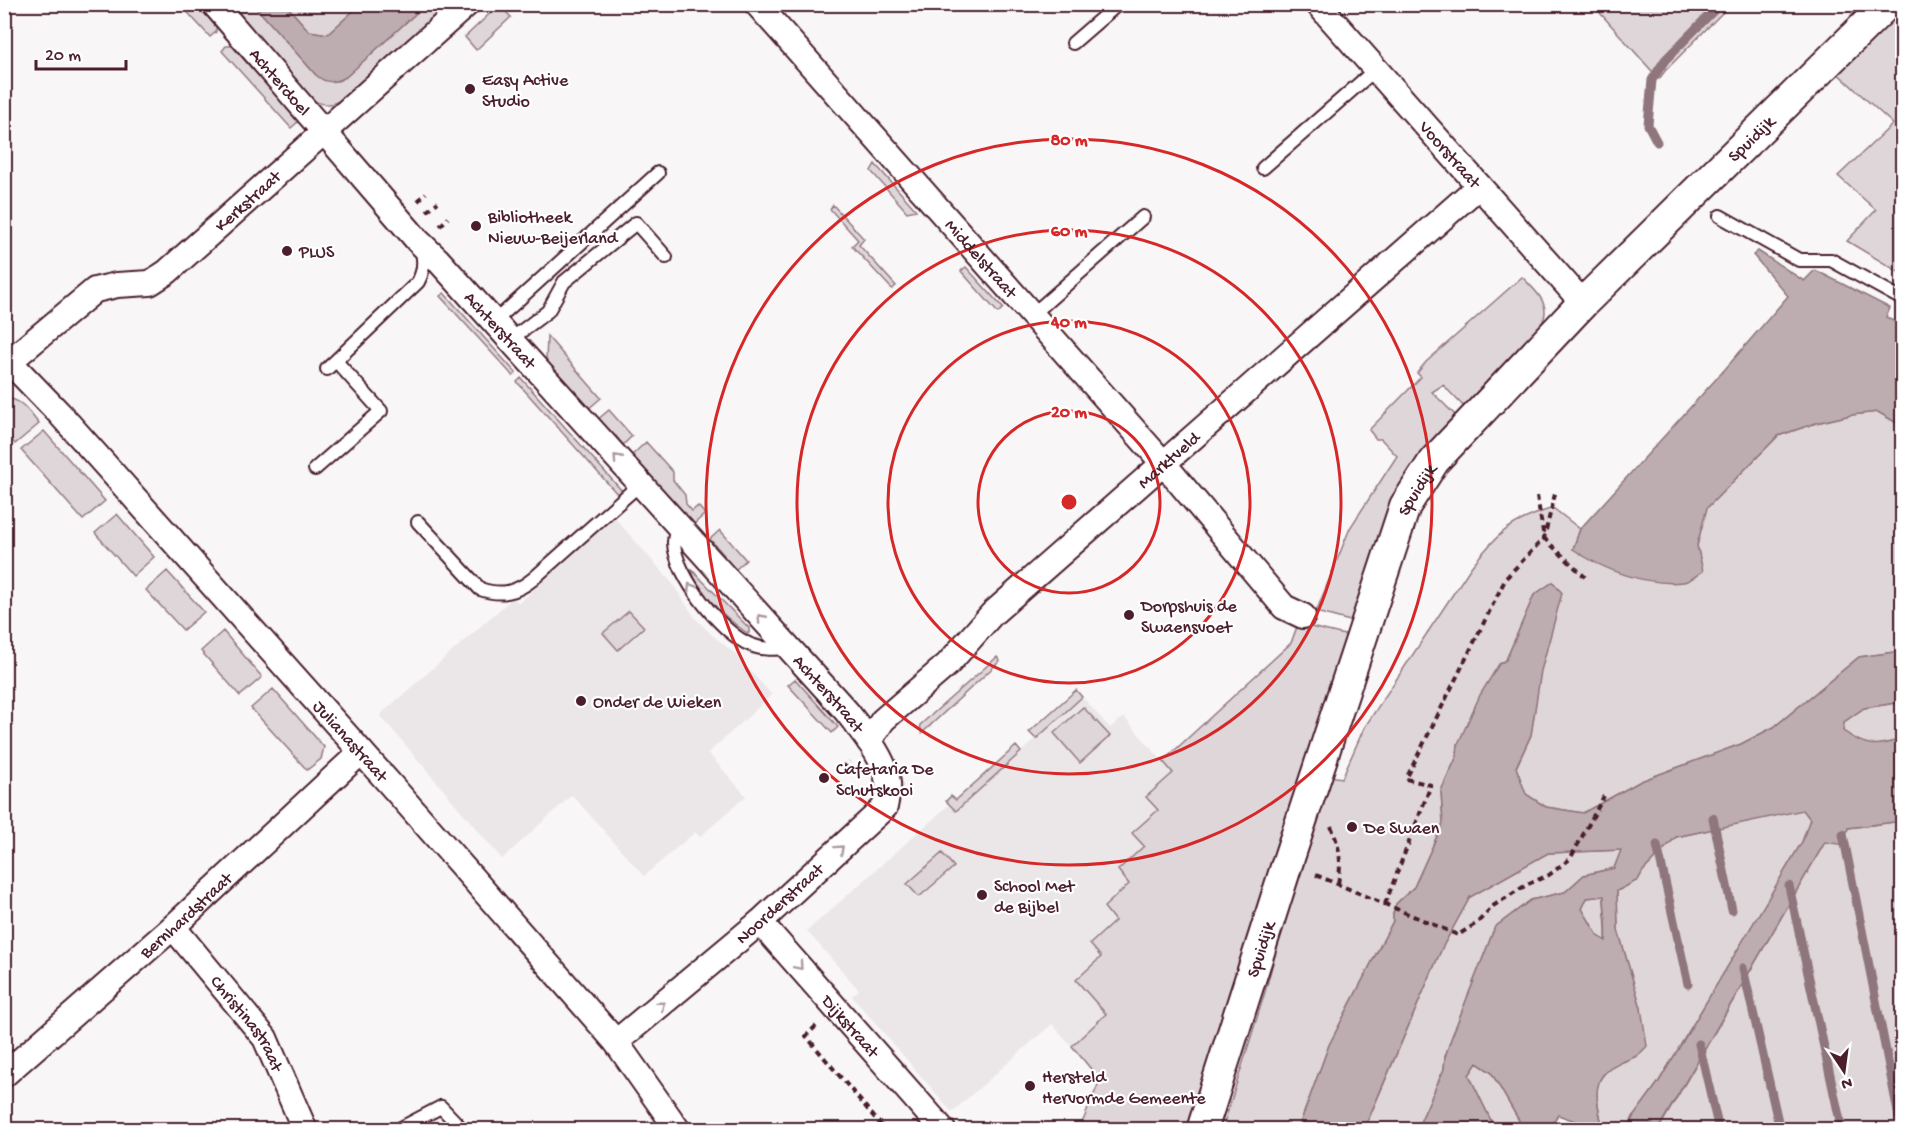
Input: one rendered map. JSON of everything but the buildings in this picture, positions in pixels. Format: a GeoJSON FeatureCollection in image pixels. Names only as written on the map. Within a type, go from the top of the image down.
{"type":"FeatureCollection","features":[{"type":"Feature","properties":{"kind":"street","name":"Achterdoel"},"geometry":{"type":"LineString","coordinates":[[214,4],[324,132]]}},
{"type":"Feature","properties":{"kind":"street","name":"Kerkstraat"},"geometry":{"type":"LineString","coordinates":[[6,361],[94,290],[117,285],[150,283],[168,272],[467,4]]}},
{"type":"Feature","properties":{"kind":"street","name":"Middelstraat"},"geometry":{"type":"LineString","coordinates":[[757,4],[1164,464],[1284,607],[1303,616]]}},
{"type":"Feature","properties":{"kind":"street","name":"Voorstraat"},"geometry":{"type":"LineString","coordinates":[[1318,4],[1583,303]]}},
{"type":"Feature","properties":{"kind":"street","name":"Spuidijk"},"geometry":{"type":"LineString","coordinates":[[1202,1130],[1405,506],[1434,460],[1583,303],[1887,4]]}},
{"type":"Feature","properties":{"kind":"street","name":"Achterstraat"},"geometry":{"type":"LineString","coordinates":[[324,132],[418,241],[438,260],[847,712],[868,741]]}},
{"type":"Feature","properties":{"kind":"street","name":"Marktveld"},"geometry":{"type":"LineString","coordinates":[[868,741],[884,720],[948,664],[992,615],[1479,186]]}},
{"type":"Feature","properties":{"kind":"street","name":"Julianastraat"},"geometry":{"type":"LineString","coordinates":[[6,361],[59,413],[616,1042],[678,1130]]}},
{"type":"Feature","properties":{"kind":"street","name":"Noorderstraat"},"geometry":{"type":"LineString","coordinates":[[616,1042],[760,922],[885,807],[888,784],[883,766],[868,741]]}},
{"type":"Feature","properties":{"kind":"street","name":"Bernhardstraat"},"geometry":{"type":"LineString","coordinates":[[4,1076],[173,927],[361,752]]}},
{"type":"Feature","properties":{"kind":"street","name":"Dijkstraat"},"geometry":{"type":"LineString","coordinates":[[760,922],[944,1130]]}},
{"type":"Feature","properties":{"kind":"street","name":"Christinastraat"},"geometry":{"type":"LineString","coordinates":[[173,927],[265,1038],[304,1130]]}},
{"type":"Feature","properties":{"kind":"lane"},"geometry":{"type":"LineString","coordinates":[[1073,43],[1118,4]]}},
{"type":"Feature","properties":{"kind":"lane"},"geometry":{"type":"LineString","coordinates":[[1263,168],[1376,69]]}},
{"type":"Feature","properties":{"kind":"lane"},"geometry":{"type":"LineString","coordinates":[[494,322],[658,173]]}},
{"type":"Feature","properties":{"kind":"lane"},"geometry":{"type":"LineString","coordinates":[[1720,216],[1799,260],[1831,260],[1902,299]]}},
{"type":"Feature","properties":{"kind":"lane"},"geometry":{"type":"LineString","coordinates":[[1032,315],[1143,217]]}},
{"type":"Feature","properties":{"kind":"lane"},"geometry":{"type":"LineString","coordinates":[[510,340],[548,311],[564,282],[636,223],[666,257]]}},
{"type":"Feature","properties":{"kind":"lane"},"geometry":{"type":"LineString","coordinates":[[315,469],[381,411],[331,365],[418,282],[423,273],[424,264],[418,241]]}},
{"type":"Feature","properties":{"kind":"lane"},"geometry":{"type":"LineString","coordinates":[[417,522],[480,589],[504,594],[515,591],[533,579],[640,484]]}},
{"type":"Feature","properties":{"kind":"lane","name":"Achterstraat"},"geometry":{"type":"LineString","coordinates":[[677,525],[674,543],[677,558],[686,579],[713,615],[750,645],[767,649],[788,648]]}},
{"type":"Feature","properties":{"kind":"lane"},"geometry":{"type":"LineString","coordinates":[[397,1130],[441,1107],[463,1130]]}},
{"type":"Feature","properties":{"kind":"path"},"geometry":{"type":"LineString","coordinates":[[417,201],[426,193]]}},
{"type":"Feature","properties":{"kind":"path"},"geometry":{"type":"LineString","coordinates":[[426,212],[438,202]]}},
{"type":"Feature","properties":{"kind":"path"},"geometry":{"type":"LineString","coordinates":[[440,226],[448,218]]}},
{"type":"Feature","properties":{"kind":"path"},"geometry":{"type":"LineString","coordinates":[[1384,904],[1431,786],[1406,779],[1506,578],[1544,538],[1556,490]]}},
{"type":"Feature","properties":{"kind":"path"},"geometry":{"type":"LineString","coordinates":[[1537,496],[1544,538],[1585,577]]}},
{"type":"Feature","properties":{"kind":"path"},"geometry":{"type":"LineString","coordinates":[[842,769],[850,761]]}},
{"type":"Feature","properties":{"kind":"path"},"geometry":{"type":"LineString","coordinates":[[1287,864],[1458,935],[1478,923],[1493,906],[1528,884],[1549,875],[1570,859],[1604,796]]}},
{"type":"Feature","properties":{"kind":"path"},"geometry":{"type":"LineString","coordinates":[[1338,884],[1341,870]]}},
{"type":"Feature","properties":{"kind":"path"},"geometry":{"type":"LineString","coordinates":[[837,1009],[806,1036],[885,1130]]}},
{"type":"Feature","properties":{"kind":"shaded area"},"geometry":{"type":"Polygon","coordinates":[[[181,5],[197,5],[216,25],[216,32],[210,37],[181,5]]]}},
{"type":"Feature","properties":{"kind":"shaded area"},"geometry":{"type":"Polygon","coordinates":[[[226,5],[254,5],[316,75],[338,81],[346,77],[425,5],[447,5],[347,97],[337,102],[323,104],[308,97],[226,5]]]}},
{"type":"Feature","properties":{"kind":"shaded area"},"geometry":{"type":"Polygon","coordinates":[[[254,5],[286,5],[309,31],[328,34],[360,5],[425,5],[346,77],[330,82],[316,75],[254,5]]]}},
{"type":"Feature","properties":{"kind":"shaded area"},"geometry":{"type":"Polygon","coordinates":[[[286,5],[360,5],[328,34],[309,31],[286,5]]]}},
{"type":"Feature","properties":{"kind":"shaded area"},"geometry":{"type":"Polygon","coordinates":[[[499,5],[511,17],[476,50],[465,37],[499,5]]]}},
{"type":"Feature","properties":{"kind":"shaded area"},"geometry":{"type":"Polygon","coordinates":[[[1593,5],[1730,5],[1659,79],[1593,5]]]}},
{"type":"Feature","properties":{"kind":"shaded area"},"geometry":{"type":"Polygon","coordinates":[[[1902,8],[1902,274],[1847,241],[1876,210],[1838,176],[1893,124],[1836,72],[1902,8]]]}},
{"type":"Feature","properties":{"kind":"shaded area"},"geometry":{"type":"Polygon","coordinates":[[[226,46],[232,46],[299,121],[291,128],[222,51],[226,46]]]}},
{"type":"Feature","properties":{"kind":"shaded area"},"geometry":{"type":"Polygon","coordinates":[[[875,164],[916,210],[907,212],[871,171],[875,164]]]}},
{"type":"Feature","properties":{"kind":"shaded area"},"geometry":{"type":"Polygon","coordinates":[[[833,205],[864,239],[859,245],[896,286],[892,289],[852,246],[858,240],[830,209],[833,205]]]}},
{"type":"Feature","properties":{"kind":"shaded area"},"geometry":{"type":"Polygon","coordinates":[[[1758,251],[1804,281],[1815,270],[1890,308],[1886,317],[1902,326],[1902,426],[1878,412],[1816,423],[1778,436],[1707,508],[1697,545],[1703,571],[1688,581],[1669,583],[1640,579],[1597,564],[1573,549],[1580,529],[1788,296],[1753,255],[1758,251]]]}},
{"type":"Feature","properties":{"kind":"shaded area"},"geometry":{"type":"Polygon","coordinates":[[[966,267],[1003,308],[998,313],[961,271],[966,267]]]}},
{"type":"Feature","properties":{"kind":"shaded area"},"geometry":{"type":"Polygon","coordinates":[[[1522,277],[1538,293],[1544,305],[1544,319],[1540,326],[1544,331],[1467,410],[1443,385],[1432,392],[1458,418],[1354,622],[1316,612],[1350,528],[1397,456],[1381,439],[1376,439],[1369,430],[1421,377],[1417,373],[1426,362],[1522,277]]]}},
{"type":"Feature","properties":{"kind":"shaded area"},"geometry":{"type":"Polygon","coordinates":[[[444,293],[516,373],[513,376],[440,296],[444,293]]]}},
{"type":"Feature","properties":{"kind":"shaded area"},"geometry":{"type":"Polygon","coordinates":[[[547,336],[601,398],[587,410],[546,363],[547,336]]]}},
{"type":"Feature","properties":{"kind":"shaded area"},"geometry":{"type":"Polygon","coordinates":[[[521,378],[623,492],[619,496],[517,382],[521,378]]]}},
{"type":"Feature","properties":{"kind":"shaded area"},"geometry":{"type":"Polygon","coordinates":[[[4,398],[21,403],[39,424],[15,444],[5,432],[4,398]]]}},
{"type":"Feature","properties":{"kind":"shaded area"},"geometry":{"type":"Polygon","coordinates":[[[609,410],[632,436],[623,445],[616,436],[613,438],[597,420],[609,410]]]}},
{"type":"Feature","properties":{"kind":"shaded area"},"geometry":{"type":"Polygon","coordinates":[[[1878,412],[1902,426],[1902,651],[1859,657],[1774,727],[1741,744],[1641,781],[1583,813],[1546,807],[1525,794],[1516,768],[1531,735],[1553,582],[1534,595],[1506,660],[1458,744],[1457,756],[1441,791],[1443,823],[1414,887],[1396,904],[1393,921],[1329,1045],[1298,1129],[1222,1130],[1265,992],[1299,867],[1330,776],[1342,778],[1364,728],[1471,567],[1489,545],[1515,524],[1553,508],[1580,529],[1573,549],[1702,571],[1697,546],[1706,508],[1778,436],[1816,423],[1878,412]]]}},
{"type":"Feature","properties":{"kind":"shaded area"},"geometry":{"type":"Polygon","coordinates":[[[44,431],[105,501],[83,520],[21,450],[44,431]]]}},
{"type":"Feature","properties":{"kind":"shaded area"},"geometry":{"type":"Polygon","coordinates":[[[646,442],[673,472],[673,480],[685,495],[686,504],[692,511],[698,506],[705,514],[692,526],[631,456],[646,442]]]}},
{"type":"Feature","properties":{"kind":"shaded area"},"geometry":{"type":"Polygon","coordinates":[[[117,514],[154,557],[133,576],[95,533],[117,514]]]}},
{"type":"Feature","properties":{"kind":"shaded area","name":"Onder de Wieken"},"geometry":{"type":"Polygon","coordinates":[[[614,517],[672,583],[695,618],[734,653],[772,695],[708,753],[746,796],[700,837],[695,832],[644,876],[572,795],[502,859],[380,715],[513,598],[519,603],[614,517]]]}},
{"type":"Feature","properties":{"kind":"shaded area"},"geometry":{"type":"Polygon","coordinates":[[[720,530],[746,560],[733,572],[722,558],[724,555],[710,539],[720,530]]]}},
{"type":"Feature","properties":{"kind":"shaded area"},"geometry":{"type":"Polygon","coordinates":[[[692,570],[749,628],[749,633],[731,621],[714,605],[700,588],[692,570]]]}},
{"type":"Feature","properties":{"kind":"shaded area"},"geometry":{"type":"Polygon","coordinates":[[[167,571],[204,612],[183,630],[146,590],[167,571]]]}},
{"type":"Feature","properties":{"kind":"shaded area"},"geometry":{"type":"Polygon","coordinates":[[[1553,582],[1562,593],[1541,671],[1531,735],[1516,767],[1526,794],[1546,807],[1583,813],[1641,781],[1741,744],[1774,727],[1859,657],[1902,651],[1902,702],[1864,708],[1844,722],[1843,731],[1859,741],[1871,744],[1885,744],[1902,739],[1902,821],[1848,828],[1844,845],[1825,842],[1658,1129],[1628,1129],[1633,1117],[1658,1083],[1802,842],[1810,819],[1803,810],[1676,837],[1643,871],[1638,880],[1617,891],[1618,930],[1641,1008],[1647,1046],[1635,1056],[1615,1065],[1601,1078],[1597,1103],[1603,1129],[1585,1129],[1581,1123],[1558,1115],[1549,1129],[1524,1129],[1491,1072],[1477,1063],[1469,1075],[1495,1129],[1417,1129],[1444,1069],[1451,1039],[1495,927],[1531,900],[1565,892],[1584,875],[1614,868],[1621,850],[1548,853],[1470,897],[1442,948],[1364,1129],[1298,1129],[1329,1045],[1393,921],[1396,904],[1414,887],[1443,823],[1441,791],[1457,756],[1458,744],[1480,695],[1499,664],[1506,660],[1534,595],[1553,582]],[[1604,896],[1587,898],[1582,909],[1598,936],[1606,941],[1607,930],[1604,896]]]}},
{"type":"Feature","properties":{"kind":"shaded area"},"geometry":{"type":"Polygon","coordinates":[[[629,611],[644,627],[618,650],[603,633],[629,611]]]}},
{"type":"Feature","properties":{"kind":"shaded area"},"geometry":{"type":"Polygon","coordinates":[[[1298,624],[1349,636],[1189,1129],[1087,1130],[1080,1128],[1100,1080],[1072,1046],[1106,1014],[1076,980],[1101,957],[1090,944],[1115,921],[1104,907],[1129,884],[1118,870],[1144,846],[1132,833],[1158,810],[1146,797],[1173,773],[1163,761],[1291,643],[1298,624]]]}},
{"type":"Feature","properties":{"kind":"shaded area"},"geometry":{"type":"Polygon","coordinates":[[[223,631],[262,677],[240,696],[201,651],[223,631]]]}},
{"type":"Feature","properties":{"kind":"shaded area"},"geometry":{"type":"Polygon","coordinates":[[[997,657],[1000,661],[922,733],[920,725],[997,657]]]}},
{"type":"Feature","properties":{"kind":"shaded area"},"geometry":{"type":"Polygon","coordinates":[[[795,679],[838,727],[832,733],[788,685],[795,679]]]}},
{"type":"Feature","properties":{"kind":"shaded area"},"geometry":{"type":"Polygon","coordinates":[[[273,689],[324,747],[321,759],[307,770],[251,708],[273,689]]]}},
{"type":"Feature","properties":{"kind":"shaded area"},"geometry":{"type":"Polygon","coordinates":[[[1076,690],[1082,697],[1036,739],[1029,732],[1076,690]]]}},
{"type":"Feature","properties":{"kind":"shaded area","name":"School Met de Bijbel"},"geometry":{"type":"Polygon","coordinates":[[[1082,697],[1110,728],[1124,717],[1173,773],[1147,797],[1158,810],[1132,833],[1144,846],[1101,957],[1107,1014],[1072,1046],[1052,1024],[952,1112],[852,996],[859,990],[807,931],[949,805],[956,811],[1082,697]]]}},
{"type":"Feature","properties":{"kind":"shaded area"},"geometry":{"type":"Polygon","coordinates":[[[1902,702],[1902,739],[1871,745],[1843,731],[1844,722],[1864,708],[1902,702]]]}},
{"type":"Feature","properties":{"kind":"shaded area"},"geometry":{"type":"Polygon","coordinates":[[[1083,707],[1110,736],[1080,763],[1054,733],[1083,707]]]}},
{"type":"Feature","properties":{"kind":"shaded area"},"geometry":{"type":"Polygon","coordinates":[[[1016,746],[1021,752],[956,811],[946,801],[951,796],[956,800],[1016,746]]]}},
{"type":"Feature","properties":{"kind":"shaded area"},"geometry":{"type":"Polygon","coordinates":[[[1803,809],[1810,819],[1802,842],[1658,1083],[1633,1117],[1628,1129],[1603,1129],[1597,1101],[1599,1082],[1610,1069],[1637,1056],[1641,1008],[1618,930],[1617,891],[1638,880],[1643,871],[1676,837],[1803,809]]]}},
{"type":"Feature","properties":{"kind":"shaded area"},"geometry":{"type":"Polygon","coordinates":[[[1902,821],[1902,1129],[1658,1130],[1825,842],[1848,828],[1902,821]]]}},
{"type":"Feature","properties":{"kind":"shaded area"},"geometry":{"type":"Polygon","coordinates":[[[1622,850],[1614,868],[1584,875],[1565,892],[1531,900],[1495,927],[1451,1039],[1444,1069],[1417,1129],[1364,1130],[1442,948],[1470,897],[1548,853],[1622,850]]]}},
{"type":"Feature","properties":{"kind":"shaded area"},"geometry":{"type":"Polygon","coordinates":[[[942,853],[954,867],[919,897],[907,884],[942,853]]]}},
{"type":"Feature","properties":{"kind":"shaded area"},"geometry":{"type":"Polygon","coordinates":[[[1604,896],[1606,941],[1598,936],[1582,909],[1587,898],[1604,896]]]}},
{"type":"Feature","properties":{"kind":"shaded area"},"geometry":{"type":"Polygon","coordinates":[[[1477,1063],[1491,1072],[1524,1129],[1495,1129],[1469,1075],[1477,1063]]]}},
{"type":"Feature","properties":{"kind":"waterway"},"geometry":{"type":"LineString","coordinates":[[1657,142],[1648,125],[1652,80],[1665,60],[1720,4]]}},
{"type":"Feature","properties":{"kind":"waterway"},"geometry":{"type":"LineString","coordinates":[[1713,818],[1732,910]]}},
{"type":"Feature","properties":{"kind":"waterway"},"geometry":{"type":"LineString","coordinates":[[1843,834],[1899,1117]]}},
{"type":"Feature","properties":{"kind":"waterway"},"geometry":{"type":"LineString","coordinates":[[1657,845],[1688,984]]}},
{"type":"Feature","properties":{"kind":"waterway"},"geometry":{"type":"LineString","coordinates":[[1789,886],[1842,1130]]}},
{"type":"Feature","properties":{"kind":"waterway"},"geometry":{"type":"LineString","coordinates":[[1743,968],[1780,1130]]}},
{"type":"Feature","properties":{"kind":"waterway"},"geometry":{"type":"LineString","coordinates":[[1699,1044],[1719,1130]]}},
{"type":"Feature","properties":{"kind":"place","name":"Easy Active Studio"},"geometry":{"type":"Point","coordinates":[470,89]}},
{"type":"Feature","properties":{"kind":"place","name":"Bibliotheek Nieuw-Beijerland"},"geometry":{"type":"Point","coordinates":[476,226]}},
{"type":"Feature","properties":{"kind":"place","name":"PLUS"},"geometry":{"type":"Point","coordinates":[287,251]}},
{"type":"Feature","properties":{"kind":"place","name":"Dorpshuis de Swaensvoet"},"geometry":{"type":"Point","coordinates":[1129,615]}},
{"type":"Feature","properties":{"kind":"place","name":"Onder de Wieken"},"geometry":{"type":"Point","coordinates":[581,701]}},
{"type":"Feature","properties":{"kind":"place","name":"Cafetaria De Schutskooi"},"geometry":{"type":"Point","coordinates":[824,778]}},
{"type":"Feature","properties":{"kind":"place","name":"De Swaen"},"geometry":{"type":"Point","coordinates":[1352,827]}},
{"type":"Feature","properties":{"kind":"place","name":"School Met de Bijbel"},"geometry":{"type":"Point","coordinates":[982,895]}},
{"type":"Feature","properties":{"kind":"place","name":"Hersteld Hervormde Gemeente"},"geometry":{"type":"Point","coordinates":[1030,1086]}}]}
